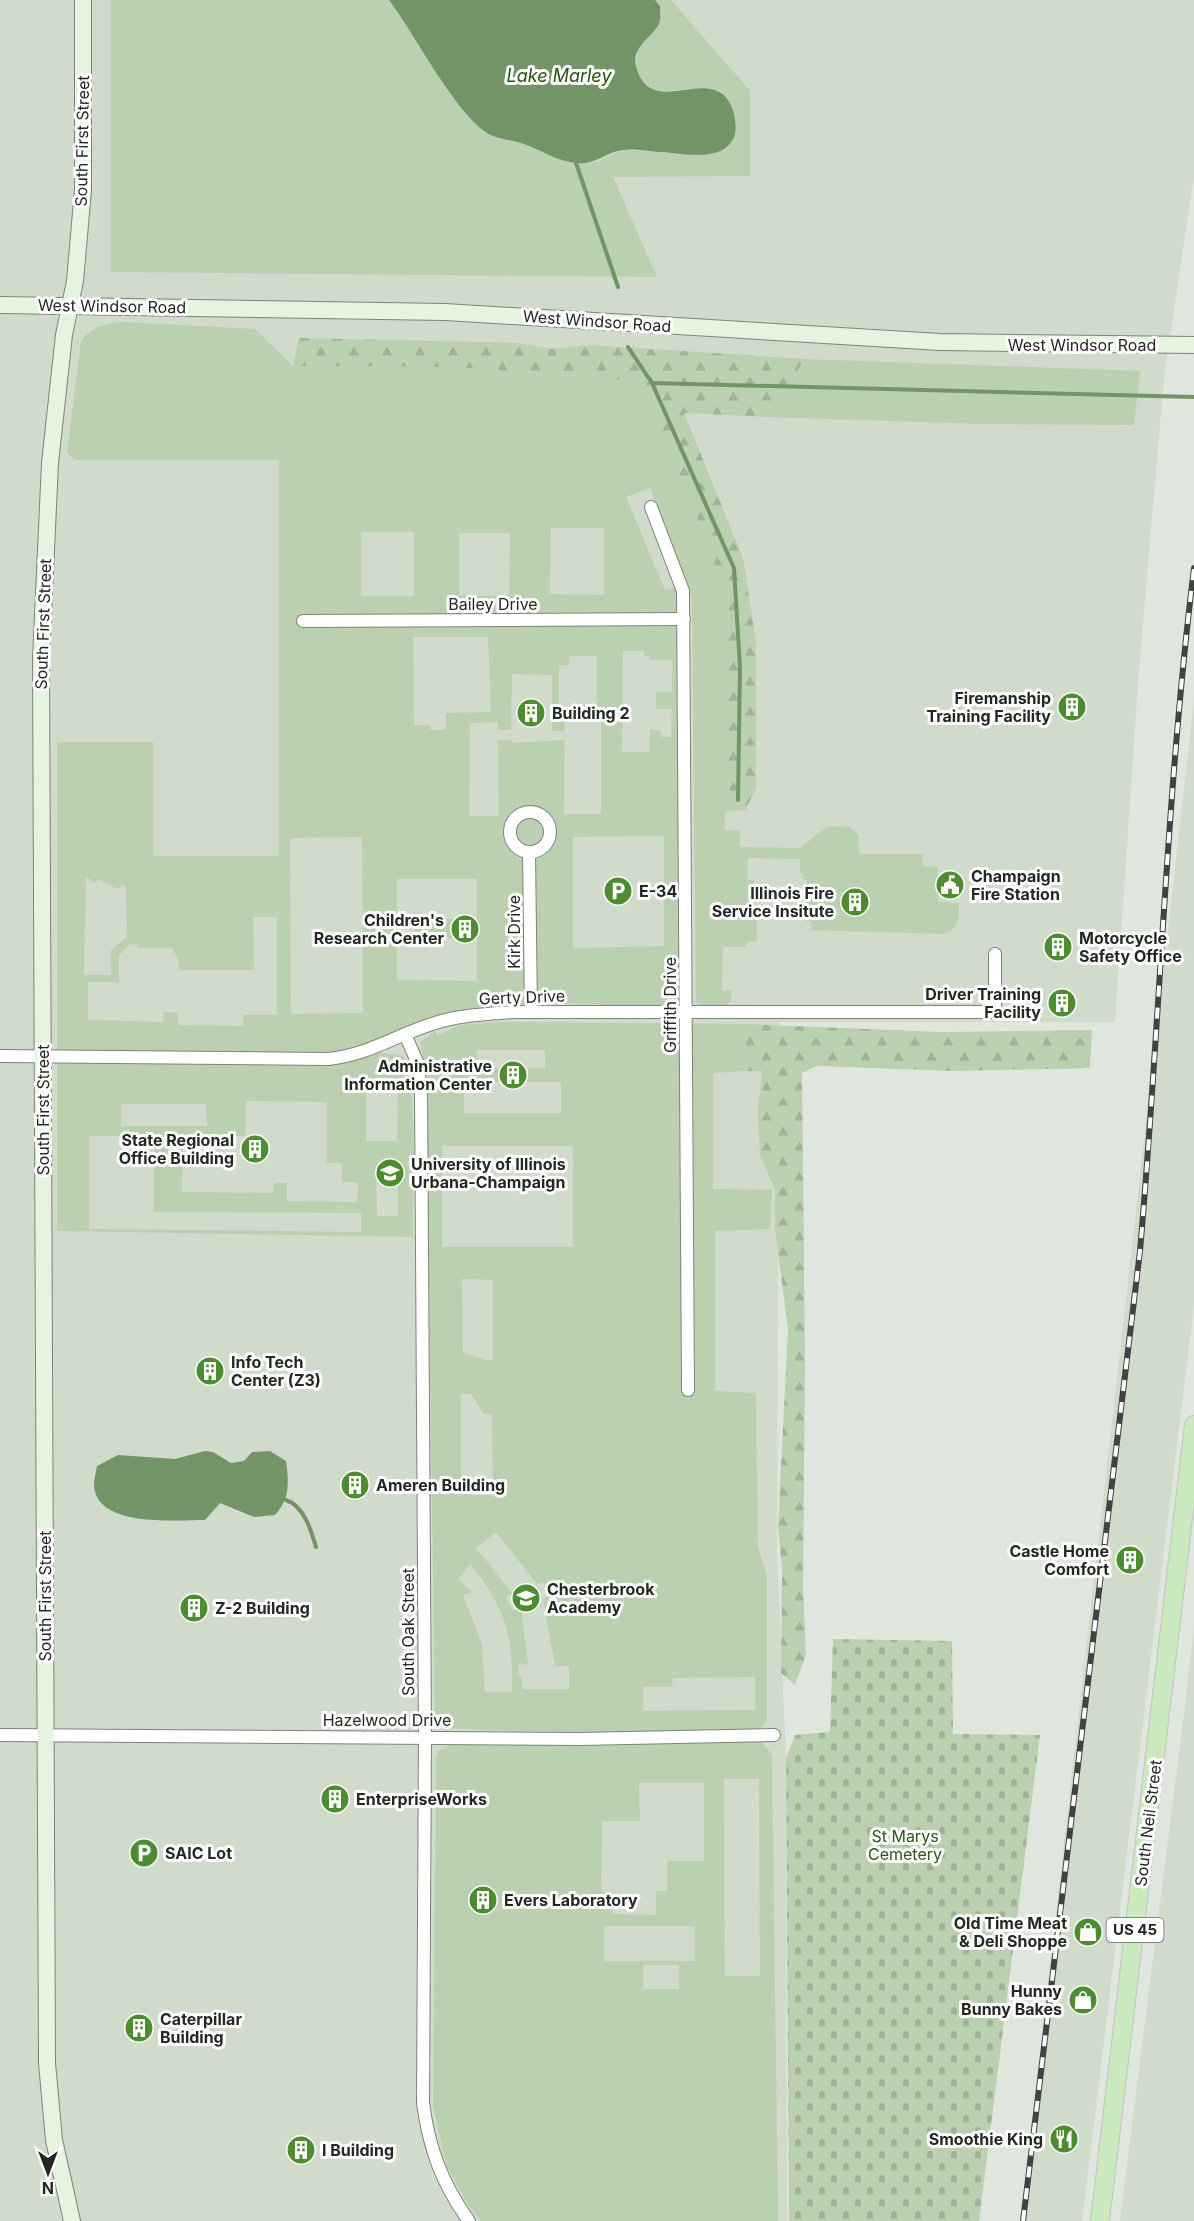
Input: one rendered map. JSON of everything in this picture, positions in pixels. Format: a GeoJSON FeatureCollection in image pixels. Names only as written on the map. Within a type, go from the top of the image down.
{"type":"FeatureCollection","features":[{"type":"Feature","properties":{"kind":"main road","name":"South Neil Street"},"geometry":{"type":"LineString","coordinates":[[1100,2221],[1188,1528],[1194,1425]]}},
{"type":"Feature","properties":{"kind":"street","name":"South First Street"},"geometry":{"type":"LineString","coordinates":[[72,2221],[54,2140],[47,2063],[41,659],[50,463],[69,305],[75,281],[82,190],[83,0]]}},
{"type":"Feature","properties":{"kind":"street","name":"West Windsor Road"},"geometry":{"type":"LineString","coordinates":[[0,305],[434,312],[940,342],[1194,345]]}},
{"type":"Feature","properties":{"kind":"street","name":"Griffith Drive"},"geometry":{"type":"LineString","coordinates":[[651,507],[683,591],[688,1390]]}},
{"type":"Feature","properties":{"kind":"street","name":"Bailey Drive"},"geometry":{"type":"LineString","coordinates":[[303,621],[684,619]]}},
{"type":"Feature","properties":{"kind":"street","name":"Kirk Drive"},"geometry":{"type":"LineString","coordinates":[[529,852],[531,1012]]}},
{"type":"Feature","properties":{"kind":"street","name":"Gerty Drive"},"geometry":{"type":"LineString","coordinates":[[0,1056],[328,1059],[358,1055],[405,1034],[454,1018],[531,1012],[995,1012],[995,954]]}},
{"type":"Feature","properties":{"kind":"street","name":"South Oak Street"},"geometry":{"type":"LineString","coordinates":[[405,1034],[417,1062],[421,1088],[425,1736],[423,2103],[431,2150],[438,2170],[469,2221]]}},
{"type":"Feature","properties":{"kind":"street","name":"Hazelwood Drive"},"geometry":{"type":"LineString","coordinates":[[0,1735],[425,1736],[579,1739],[774,1736]]}},
{"type":"Feature","properties":{"kind":"shaded area","name":"University of Illinois Urbana-Champaign"},"geometry":{"type":"Polygon","coordinates":[[[0,0],[1194,0],[1194,175],[1164,378],[1139,670],[1115,1022],[779,1022],[777,1553],[786,1758],[787,2221],[0,2221],[0,0]]]}},
{"type":"Feature","properties":{"kind":"shaded area"},"geometry":{"type":"Polygon","coordinates":[[[1194,701],[1194,1305],[1082,2221],[1021,2221],[1194,701]]]}},
{"type":"Feature","properties":{"kind":"shaded area"},"geometry":{"type":"Polygon","coordinates":[[[1194,1628],[1194,2221],[1120,2221],[1184,1713],[1194,1628]]]}},
{"type":"Feature","properties":{"kind":"green space"},"geometry":{"type":"Polygon","coordinates":[[[111,0],[389,0],[405,20],[447,88],[493,136],[524,143],[564,161],[577,164],[596,162],[621,150],[701,154],[692,88],[656,93],[644,85],[635,64],[639,48],[660,23],[660,6],[655,0],[671,0],[750,91],[750,176],[613,177],[657,277],[111,272],[111,0]]]}},
{"type":"Feature","properties":{"kind":"green space"},"geometry":{"type":"Polygon","coordinates":[[[125,322],[255,329],[293,366],[456,367],[623,380],[651,401],[714,561],[729,608],[724,690],[728,779],[733,811],[725,812],[725,830],[740,831],[740,847],[800,848],[828,826],[850,827],[858,835],[859,854],[923,854],[922,866],[938,867],[938,902],[959,903],[955,927],[942,934],[811,930],[811,921],[806,921],[807,880],[803,880],[803,873],[800,873],[800,859],[748,858],[747,880],[754,880],[753,903],[757,904],[757,942],[747,942],[746,947],[723,947],[722,990],[731,990],[731,1000],[726,1007],[703,1007],[696,1002],[692,599],[650,488],[626,497],[665,590],[677,587],[680,1003],[671,1007],[556,1004],[470,1009],[431,1017],[397,1031],[371,1051],[403,1056],[408,1072],[414,1143],[413,1237],[57,1231],[57,742],[153,742],[153,856],[279,856],[279,460],[75,460],[67,453],[81,342],[94,329],[125,322]],[[551,528],[550,594],[604,595],[604,528],[551,528]],[[361,532],[361,596],[414,596],[414,532],[361,532]],[[459,533],[459,595],[509,596],[510,533],[459,533]],[[413,637],[414,725],[430,725],[431,730],[446,730],[446,713],[491,712],[488,637],[413,637]],[[623,651],[622,752],[649,752],[650,730],[661,730],[661,737],[671,737],[672,709],[656,709],[656,692],[672,692],[672,660],[650,660],[650,656],[644,656],[644,651],[623,651]],[[569,656],[569,665],[559,665],[559,716],[597,717],[597,656],[569,656]],[[512,674],[511,730],[498,730],[498,722],[470,723],[469,816],[499,816],[498,740],[512,740],[512,743],[565,740],[564,814],[601,814],[601,721],[565,721],[565,731],[552,731],[552,675],[512,674]],[[664,836],[573,837],[573,948],[664,946],[664,836]],[[362,837],[290,838],[291,1014],[363,1013],[362,837]],[[86,877],[84,975],[111,975],[111,950],[127,937],[126,888],[124,885],[117,889],[98,879],[95,883],[86,877]],[[397,879],[397,980],[477,981],[477,879],[397,879]],[[253,917],[254,970],[179,970],[179,961],[172,948],[138,948],[138,945],[130,944],[119,955],[119,982],[88,982],[88,1020],[163,1022],[163,1012],[178,1013],[178,1025],[243,1026],[243,1015],[277,1015],[277,917],[253,917]],[[366,1079],[366,1141],[397,1141],[398,1080],[366,1079]],[[246,1101],[245,1136],[183,1135],[182,1192],[273,1193],[274,1183],[287,1183],[287,1201],[357,1202],[358,1182],[342,1182],[342,1163],[327,1163],[327,1102],[246,1101]],[[121,1104],[121,1126],[207,1126],[206,1104],[121,1104]],[[89,1136],[89,1229],[361,1232],[361,1213],[154,1212],[154,1136],[89,1136]],[[376,1174],[377,1216],[398,1216],[398,1174],[376,1174]]]}},
{"type":"Feature","properties":{"kind":"green space"},"geometry":{"type":"Polygon","coordinates":[[[299,338],[517,343],[551,349],[589,345],[805,359],[769,417],[684,413],[743,558],[756,642],[756,789],[745,810],[733,811],[728,779],[724,690],[729,608],[714,561],[651,401],[623,380],[456,367],[293,366],[299,338]]]}},
{"type":"Feature","properties":{"kind":"green space"},"geometry":{"type":"Polygon","coordinates":[[[805,359],[1140,371],[1134,425],[981,424],[769,417],[805,359]]]}},
{"type":"Feature","properties":{"kind":"green space"},"geometry":{"type":"Polygon","coordinates":[[[415,919],[453,919],[453,938],[415,938],[415,919]]]}},
{"type":"Feature","properties":{"kind":"green space"},"geometry":{"type":"Polygon","coordinates":[[[503,1022],[745,1024],[746,1071],[713,1073],[713,1189],[772,1190],[770,1229],[715,1231],[715,1391],[756,1393],[758,1548],[767,1574],[767,1721],[758,1730],[610,1733],[486,1730],[445,1728],[435,1721],[426,1076],[420,1042],[436,1031],[437,1036],[460,1025],[503,1022]],[[477,1050],[477,1068],[497,1068],[505,1082],[464,1082],[464,1113],[561,1113],[561,1082],[521,1082],[529,1068],[545,1068],[545,1050],[477,1050]],[[442,1146],[442,1247],[573,1247],[573,1146],[442,1146]],[[462,1279],[463,1352],[485,1360],[493,1360],[493,1280],[462,1279]],[[461,1394],[461,1480],[471,1480],[471,1495],[493,1495],[492,1415],[484,1414],[471,1394],[461,1394]],[[496,1532],[476,1548],[513,1594],[506,1597],[513,1611],[521,1607],[528,1664],[518,1665],[519,1677],[522,1677],[522,1689],[569,1689],[569,1666],[555,1666],[543,1599],[549,1596],[543,1582],[537,1584],[496,1532]],[[470,1564],[458,1579],[472,1592],[463,1595],[482,1645],[485,1692],[512,1692],[511,1654],[505,1623],[492,1594],[470,1564]],[[755,1677],[673,1678],[672,1687],[643,1687],[643,1711],[755,1710],[755,1677]]]}},
{"type":"Feature","properties":{"kind":"green space"},"geometry":{"type":"Polygon","coordinates":[[[745,1024],[942,1032],[1092,1030],[1090,1068],[955,1071],[817,1066],[802,1073],[805,1361],[803,1586],[806,1655],[795,1685],[781,1673],[782,1568],[778,1528],[788,1329],[775,1229],[775,1189],[760,1156],[758,1109],[762,1071],[746,1071],[745,1024]]]}},
{"type":"Feature","properties":{"kind":"green space","name":"St Marys Cemetery"},"geometry":{"type":"Polygon","coordinates":[[[833,1639],[952,1641],[953,1734],[1040,1735],[979,2221],[789,2221],[786,1758],[795,1735],[830,1732],[833,1639]]]}},
{"type":"Feature","properties":{"kind":"green space"},"geometry":{"type":"Polygon","coordinates":[[[756,1741],[762,1742],[772,1755],[778,2221],[481,2221],[467,2203],[446,2165],[433,2106],[436,1757],[439,1750],[451,1744],[565,1745],[756,1741]],[[724,1779],[725,1976],[760,1976],[759,1779],[724,1779]],[[639,1783],[640,1821],[602,1821],[601,1891],[613,1892],[613,1914],[656,1915],[656,1891],[667,1891],[667,1861],[704,1861],[704,1783],[639,1783]],[[604,1926],[604,1961],[695,1961],[695,1926],[604,1926]],[[643,1965],[643,1989],[679,1989],[679,1965],[643,1965]]]}},
{"type":"Feature","properties":{"kind":"water","name":"Lake Marley"},"geometry":{"type":"Polygon","coordinates":[[[389,0],[655,0],[660,6],[659,24],[639,48],[635,60],[644,82],[655,90],[668,92],[712,89],[724,96],[734,113],[736,127],[734,137],[722,150],[703,155],[628,150],[617,151],[588,163],[575,163],[493,136],[466,113],[452,95],[389,0]]]}},
{"type":"Feature","properties":{"kind":"water"},"geometry":{"type":"Polygon","coordinates":[[[205,1451],[213,1452],[231,1463],[244,1461],[252,1452],[270,1451],[286,1461],[288,1476],[286,1496],[275,1515],[254,1517],[220,1503],[205,1520],[139,1519],[108,1509],[98,1499],[94,1485],[97,1466],[118,1455],[175,1459],[205,1451]]]}},
{"type":"Feature","properties":{"kind":"waterway"},"geometry":{"type":"LineString","coordinates":[[575,160],[618,287]]}},
{"type":"Feature","properties":{"kind":"waterway"},"geometry":{"type":"LineString","coordinates":[[628,347],[652,383],[1194,397]]}},
{"type":"Feature","properties":{"kind":"waterway"},"geometry":{"type":"LineString","coordinates":[[652,383],[734,568],[740,667],[738,800]]}},
{"type":"Feature","properties":{"kind":"waterway"},"geometry":{"type":"LineString","coordinates":[[286,1500],[298,1507],[302,1513],[316,1547]]}},
{"type":"Feature","properties":{"kind":"railway"},"geometry":{"type":"LineString","coordinates":[[1023,2221],[1140,1251],[1170,824],[1184,653],[1194,568]]}},
{"type":"Feature","properties":{"kind":"place","name":"Firemanship Training Facility"},"geometry":{"type":"Point","coordinates":[1072,707]}},
{"type":"Feature","properties":{"kind":"place","name":"Building 2"},"geometry":{"type":"Point","coordinates":[531,713]}},
{"type":"Feature","properties":{"kind":"place","name":"Champaign Fire Station"},"geometry":{"type":"Point","coordinates":[950,885]}},
{"type":"Feature","properties":{"kind":"place","name":"E-34"},"geometry":{"type":"Point","coordinates":[618,891]}},
{"type":"Feature","properties":{"kind":"place","name":"Illinois Fire Service Insitute"},"geometry":{"type":"Point","coordinates":[855,902]}},
{"type":"Feature","properties":{"kind":"place","name":"Children's Research Center"},"geometry":{"type":"Point","coordinates":[465,929]}},
{"type":"Feature","properties":{"kind":"place","name":"Motorcycle Safety Office"},"geometry":{"type":"Point","coordinates":[1058,947]}},
{"type":"Feature","properties":{"kind":"place","name":"Driver Training Facility"},"geometry":{"type":"Point","coordinates":[1062,1003]}},
{"type":"Feature","properties":{"kind":"place","name":"Administrative Information Center"},"geometry":{"type":"Point","coordinates":[513,1075]}},
{"type":"Feature","properties":{"kind":"place","name":"State Regional Office Building"},"geometry":{"type":"Point","coordinates":[255,1149]}},
{"type":"Feature","properties":{"kind":"place","name":"University of Illinois Urbana-Champaign"},"geometry":{"type":"Point","coordinates":[390,1173]}},
{"type":"Feature","properties":{"kind":"place","name":"Info Tech Center (Z3)"},"geometry":{"type":"Point","coordinates":[210,1371]}},
{"type":"Feature","properties":{"kind":"place","name":"Ameren Building"},"geometry":{"type":"Point","coordinates":[355,1485]}},
{"type":"Feature","properties":{"kind":"place","name":"Castle Home Comfort"},"geometry":{"type":"Point","coordinates":[1130,1560]}},
{"type":"Feature","properties":{"kind":"place","name":"Chesterbrook Academy"},"geometry":{"type":"Point","coordinates":[526,1598]}},
{"type":"Feature","properties":{"kind":"place","name":"Z-2 Building"},"geometry":{"type":"Point","coordinates":[194,1608]}},
{"type":"Feature","properties":{"kind":"place","name":"EnterpriseWorks"},"geometry":{"type":"Point","coordinates":[335,1799]}},
{"type":"Feature","properties":{"kind":"place","name":"SAIC Lot"},"geometry":{"type":"Point","coordinates":[144,1853]}},
{"type":"Feature","properties":{"kind":"place","name":"Evers Laboratory"},"geometry":{"type":"Point","coordinates":[483,1900]}},
{"type":"Feature","properties":{"kind":"place","name":"Old Time Meat & Deli Shoppe"},"geometry":{"type":"Point","coordinates":[1088,1932]}},
{"type":"Feature","properties":{"kind":"place","name":"Hunny Bunny Bakes"},"geometry":{"type":"Point","coordinates":[1083,2000]}},
{"type":"Feature","properties":{"kind":"place","name":"Caterpillar Building"},"geometry":{"type":"Point","coordinates":[139,2028]}},
{"type":"Feature","properties":{"kind":"place","name":"Smoothie King"},"geometry":{"type":"Point","coordinates":[1064,2139]}},
{"type":"Feature","properties":{"kind":"place","name":"I Building"},"geometry":{"type":"Point","coordinates":[301,2150]}}]}
